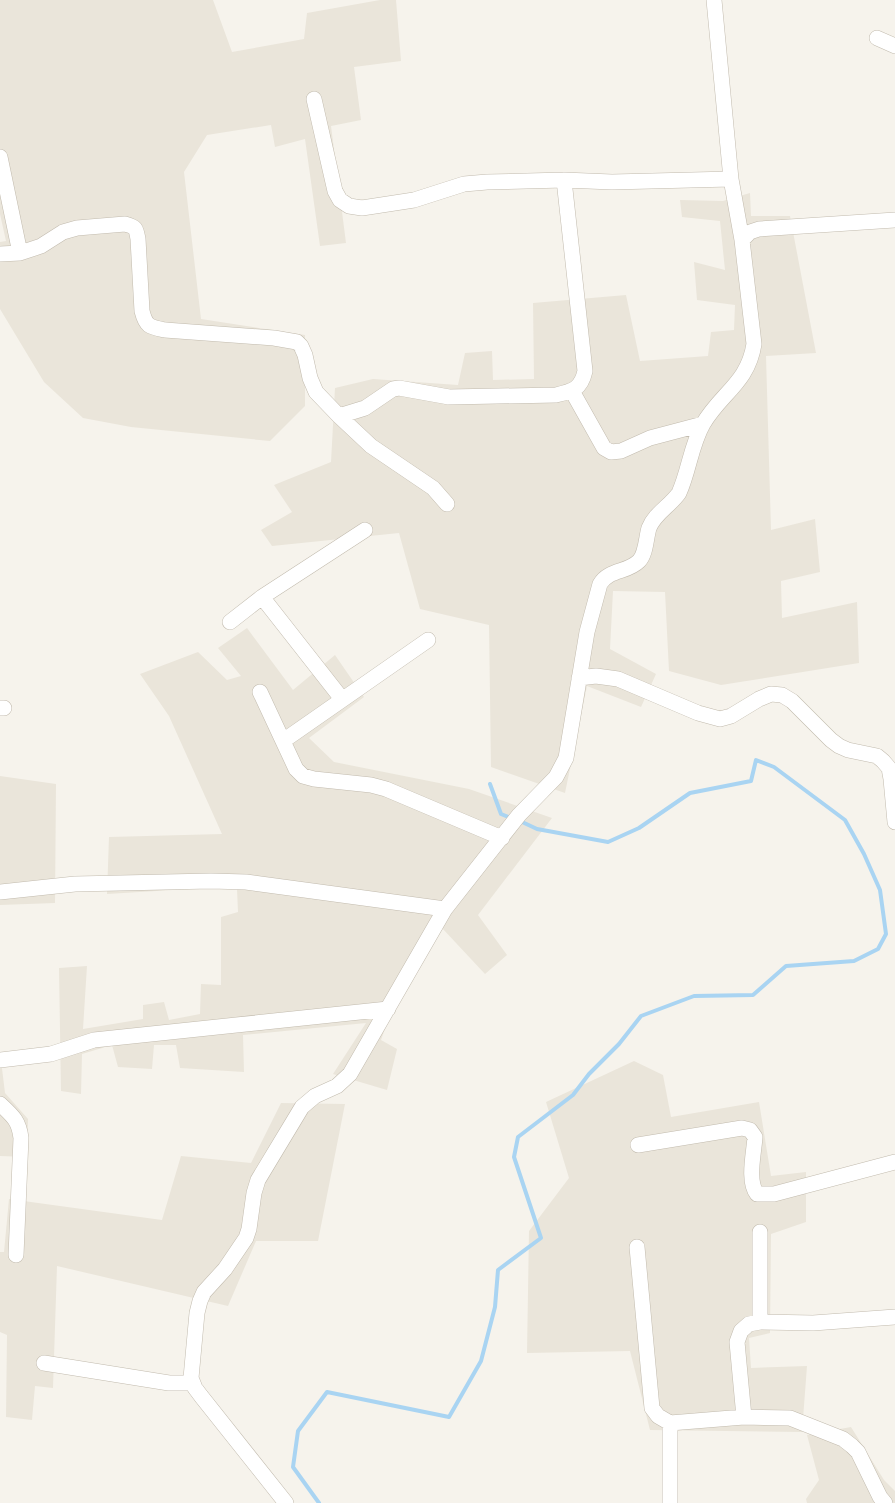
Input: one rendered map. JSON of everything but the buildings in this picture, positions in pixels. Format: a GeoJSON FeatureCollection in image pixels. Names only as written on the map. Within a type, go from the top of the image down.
{"type":"FeatureCollection","features":[{"type":"Feature","properties":{"kind":"street"},"geometry":{"type":"LineString","coordinates":[[286,1503],[201,1396],[193,1383],[191,1378],[196,1313],[204,1292],[225,1270],[246,1238],[258,1180],[302,1107],[315,1096],[337,1086],[350,1074],[445,909],[519,815],[556,777],[566,758],[587,632],[600,584],[603,578],[628,569],[641,559],[652,522],[679,493],[703,424],[740,380],[752,356],[754,344],[742,240],[731,179],[714,0]]}},
{"type":"Feature","properties":{"kind":"street"},"geometry":{"type":"LineString","coordinates":[[877,38],[895,46]]}},
{"type":"Feature","properties":{"kind":"street"},"geometry":{"type":"LineString","coordinates":[[314,100],[335,191],[340,200],[349,206],[362,208],[414,200],[464,184],[487,182],[564,180],[612,182],[731,179]]}},
{"type":"Feature","properties":{"kind":"street"},"geometry":{"type":"LineString","coordinates":[[0,157],[20,253]]}},
{"type":"Feature","properties":{"kind":"street"},"geometry":{"type":"LineString","coordinates":[[340,416],[365,408],[393,389],[399,388],[449,397],[556,395],[572,391],[582,381],[585,371],[564,180]]}},
{"type":"Feature","properties":{"kind":"street"},"geometry":{"type":"LineString","coordinates":[[742,240],[750,232],[759,229],[895,220]]}},
{"type":"Feature","properties":{"kind":"street"},"geometry":{"type":"LineString","coordinates":[[0,254],[20,253],[41,246],[63,232],[77,228],[125,224],[132,226],[136,230],[138,239],[142,311],[145,322],[149,326],[165,330],[274,338],[297,342],[305,355],[310,378],[316,392],[371,446],[433,488],[447,504]]}},
{"type":"Feature","properties":{"kind":"street"},"geometry":{"type":"LineString","coordinates":[[572,391],[604,448],[612,452],[621,451],[650,438],[703,424]]}},
{"type":"Feature","properties":{"kind":"street"},"geometry":{"type":"LineString","coordinates":[[230,622],[262,597],[365,530]]}},
{"type":"Feature","properties":{"kind":"street"},"geometry":{"type":"LineString","coordinates":[[262,597],[342,700]]}},
{"type":"Feature","properties":{"kind":"street"},"geometry":{"type":"LineString","coordinates":[[282,740],[428,640]]}},
{"type":"Feature","properties":{"kind":"street"},"geometry":{"type":"LineString","coordinates":[[580,678],[596,676],[618,679],[698,714],[720,719],[731,716],[771,694],[782,694],[792,701],[839,746],[848,750],[877,756],[883,761],[889,768],[895,822]]}},
{"type":"Feature","properties":{"kind":"street"},"geometry":{"type":"LineString","coordinates":[[260,692],[296,769],[303,776],[314,779],[371,785],[386,789],[503,836]]}},
{"type":"Feature","properties":{"kind":"street"},"geometry":{"type":"LineString","coordinates":[[0,892],[75,884],[220,881],[246,882],[445,909]]}},
{"type":"Feature","properties":{"kind":"street"},"geometry":{"type":"LineString","coordinates":[[0,1060],[51,1054],[94,1040],[388,1008]]}},
{"type":"Feature","properties":{"kind":"street"},"geometry":{"type":"LineString","coordinates":[[0,1104],[17,1121],[20,1128],[16,1254]]}},
{"type":"Feature","properties":{"kind":"street"},"geometry":{"type":"LineString","coordinates":[[638,1145],[742,1128],[750,1130],[755,1137],[751,1179],[753,1189],[757,1194],[763,1195],[774,1194],[895,1162]]}},
{"type":"Feature","properties":{"kind":"street"},"geometry":{"type":"LineString","coordinates":[[760,1232],[760,1322]]}},
{"type":"Feature","properties":{"kind":"street"},"geometry":{"type":"LineString","coordinates":[[637,1246],[652,1408],[658,1416],[670,1423],[744,1418],[790,1418],[843,1439],[852,1446],[858,1452],[880,1497],[885,1503]]}},
{"type":"Feature","properties":{"kind":"street"},"geometry":{"type":"LineString","coordinates":[[744,1418],[737,1342],[741,1330],[749,1324],[760,1322],[814,1323],[895,1316]]}},
{"type":"Feature","properties":{"kind":"street"},"geometry":{"type":"LineString","coordinates":[[44,1363],[169,1384],[193,1383]]}},
{"type":"Feature","properties":{"kind":"street"},"geometry":{"type":"LineString","coordinates":[[670,1423],[670,1503]]}},
{"type":"Feature","properties":{"kind":"shaded area"},"geometry":{"type":"Polygon","coordinates":[[[0,0],[213,0],[232,52],[304,39],[307,13],[380,0],[396,0],[401,61],[354,67],[361,120],[331,126],[346,243],[320,246],[305,139],[275,147],[271,125],[207,135],[184,172],[201,319],[305,335],[305,406],[270,441],[131,427],[83,418],[44,382],[0,309],[0,242],[6,241],[0,214],[0,0]]]}},
{"type":"Feature","properties":{"kind":"shaded area"},"geometry":{"type":"Polygon","coordinates":[[[750,193],[751,216],[790,216],[816,353],[766,356],[771,530],[815,519],[820,572],[781,581],[782,618],[857,602],[859,663],[721,685],[669,671],[665,592],[613,591],[610,649],[656,674],[641,707],[587,686],[565,793],[491,767],[489,625],[420,609],[399,533],[272,546],[261,530],[292,512],[274,485],[331,462],[335,388],[373,379],[458,385],[465,353],[492,351],[493,380],[534,379],[533,303],[626,295],[640,361],[708,356],[711,332],[734,330],[735,305],[697,300],[694,262],[725,270],[720,221],[682,217],[680,200],[723,201],[750,193]]]}},
{"type":"Feature","properties":{"kind":"shaded area"},"geometry":{"type":"Polygon","coordinates":[[[247,628],[293,690],[335,655],[364,697],[309,738],[334,762],[469,789],[552,818],[478,915],[507,955],[485,974],[442,928],[388,1020],[381,1040],[397,1049],[387,1090],[333,1074],[366,1023],[243,1035],[244,1072],[180,1068],[176,1045],[154,1045],[152,1069],[118,1067],[112,1045],[82,1054],[81,1094],[61,1091],[59,968],[87,966],[83,1029],[143,1019],[143,1005],[164,1002],[169,1020],[200,1014],[201,984],[221,985],[221,917],[238,912],[237,889],[222,887],[107,894],[109,837],[222,834],[169,716],[140,674],[198,652],[227,680],[241,676],[218,648],[247,628]]]}},
{"type":"Feature","properties":{"kind":"shaded area"},"geometry":{"type":"Polygon","coordinates":[[[0,776],[56,784],[55,903],[0,905],[0,776]]]}},
{"type":"Feature","properties":{"kind":"shaded area"},"geometry":{"type":"Polygon","coordinates":[[[0,1052],[5,1093],[28,1119],[27,1157],[0,1156],[0,1052]]]}},
{"type":"Feature","properties":{"kind":"shaded area"},"geometry":{"type":"Polygon","coordinates":[[[634,1061],[663,1075],[671,1117],[759,1102],[771,1176],[806,1172],[806,1222],[771,1234],[770,1333],[749,1338],[751,1368],[807,1366],[802,1432],[650,1430],[630,1351],[527,1353],[529,1231],[569,1178],[546,1102],[634,1061]]]}},
{"type":"Feature","properties":{"kind":"shaded area"},"geometry":{"type":"Polygon","coordinates":[[[281,1103],[345,1104],[318,1241],[256,1241],[228,1306],[57,1266],[53,1388],[35,1386],[32,1420],[6,1417],[7,1335],[0,1332],[0,1252],[4,1252],[9,1199],[162,1220],[181,1156],[251,1163],[281,1103]]]}},
{"type":"Feature","properties":{"kind":"shaded area"},"geometry":{"type":"Polygon","coordinates":[[[851,1427],[884,1480],[895,1491],[895,1503],[807,1503],[806,1499],[819,1480],[807,1435],[851,1427]]]}},
{"type":"Feature","properties":{"kind":"waterway"},"geometry":{"type":"LineString","coordinates":[[319,1503],[293,1467],[298,1431],[327,1392],[449,1417],[481,1361],[495,1307],[498,1270],[541,1238],[514,1157],[518,1137],[573,1095],[589,1074],[619,1044],[641,1016],[694,996],[753,995],[786,966],[854,961],[878,949],[886,934],[880,890],[864,854],[845,820],[774,767],[756,760],[751,781],[690,793],[639,828],[608,842],[537,829],[520,821]]}},
{"type":"Feature","properties":{"kind":"waterway"},"geometry":{"type":"LineString","coordinates":[[490,784],[501,814],[511,818]]}}]}
